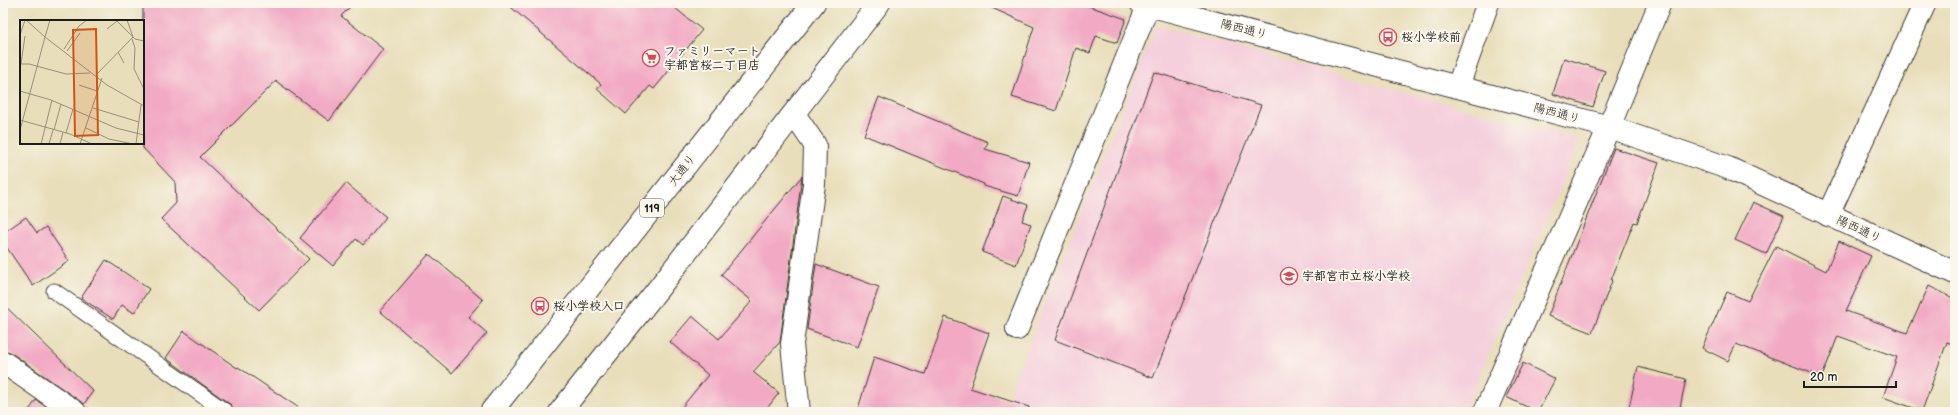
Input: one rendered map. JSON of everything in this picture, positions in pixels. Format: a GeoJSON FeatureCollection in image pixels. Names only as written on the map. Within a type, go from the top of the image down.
{"type":"FeatureCollection","features":[{"type":"Feature","properties":{"kind":"main road","name":"大通り"},"geometry":{"type":"LineString","coordinates":[[491,412],[814,3]]}},
{"type":"Feature","properties":{"kind":"main road"},"geometry":{"type":"LineString","coordinates":[[560,412],[794,114],[879,3]]}},
{"type":"Feature","properties":{"kind":"main road"},"geometry":{"type":"LineString","coordinates":[[1458,86],[1488,3]]}},
{"type":"Feature","properties":{"kind":"main road"},"geometry":{"type":"LineString","coordinates":[[1485,412],[1609,127],[1660,3]]}},
{"type":"Feature","properties":{"kind":"main road"},"geometry":{"type":"LineString","coordinates":[[1828,214],[1925,3]]}},
{"type":"Feature","properties":{"kind":"main road"},"geometry":{"type":"LineString","coordinates":[[1016,329],[1144,4]]}},
{"type":"Feature","properties":{"kind":"main road","name":"陽西通り"},"geometry":{"type":"LineString","coordinates":[[1144,4],[1256,32],[1609,127],[1728,168],[1955,273]]}},
{"type":"Feature","properties":{"kind":"main road"},"geometry":{"type":"LineString","coordinates":[[794,114],[815,145],[814,184],[792,344],[799,412]]}},
{"type":"Feature","properties":{"kind":"main road"},"geometry":{"type":"LineString","coordinates":[[3,362],[75,412]]}},
{"type":"Feature","properties":{"kind":"lane"},"geometry":{"type":"LineString","coordinates":[[54,291],[226,412]]}},
{"type":"Feature","properties":{"kind":"shaded area","name":"宇都宮市立桜小学校"},"geometry":{"type":"Polygon","coordinates":[[[1156,25],[1580,140],[1464,412],[1002,412],[1156,25]]]}},
{"type":"Feature","properties":{"kind":"building"},"geometry":{"type":"Polygon","coordinates":[[[143,3],[354,3],[341,16],[383,49],[329,121],[276,81],[200,157],[309,259],[259,310],[161,219],[176,203],[175,182],[143,148],[143,3]]]}},
{"type":"Feature","properties":{"kind":"building"},"geometry":{"type":"Polygon","coordinates":[[[506,3],[669,3],[702,30],[654,89],[650,86],[626,114],[597,89],[601,84],[506,3]]]}},
{"type":"Feature","properties":{"kind":"building"},"geometry":{"type":"Polygon","coordinates":[[[981,3],[1080,3],[1126,19],[1117,43],[1096,36],[1090,53],[1076,48],[1056,111],[1012,97],[1034,27],[981,3]]]}},
{"type":"Feature","properties":{"kind":"building"},"geometry":{"type":"Polygon","coordinates":[[[1564,58],[1605,71],[1593,107],[1553,94],[1564,58]]]}},
{"type":"Feature","properties":{"kind":"building"},"geometry":{"type":"Polygon","coordinates":[[[1154,72],[1261,105],[1153,378],[1055,340],[1154,72]]]}},
{"type":"Feature","properties":{"kind":"building"},"geometry":{"type":"Polygon","coordinates":[[[879,97],[988,142],[985,149],[1029,162],[1018,196],[984,186],[984,184],[864,135],[879,97]]]}},
{"type":"Feature","properties":{"kind":"building"},"geometry":{"type":"Polygon","coordinates":[[[1614,148],[1659,163],[1637,223],[1634,222],[1611,280],[1612,281],[1592,333],[1548,316],[1614,148]]]}},
{"type":"Feature","properties":{"kind":"building"},"geometry":{"type":"Polygon","coordinates":[[[802,176],[780,342],[753,372],[779,393],[764,412],[678,412],[708,375],[670,342],[692,316],[719,339],[752,301],[721,275],[802,176]]]}},
{"type":"Feature","properties":{"kind":"building"},"geometry":{"type":"Polygon","coordinates":[[[346,183],[386,217],[363,245],[356,239],[333,266],[300,238],[346,183]]]}},
{"type":"Feature","properties":{"kind":"building"},"geometry":{"type":"Polygon","coordinates":[[[1003,196],[1028,205],[1022,221],[1031,224],[1016,265],[982,252],[1003,196]]]}},
{"type":"Feature","properties":{"kind":"building"},"geometry":{"type":"Polygon","coordinates":[[[1753,202],[1784,216],[1766,254],[1735,240],[1753,202]]]}},
{"type":"Feature","properties":{"kind":"building"},"geometry":{"type":"Polygon","coordinates":[[[26,217],[37,233],[46,227],[69,261],[33,286],[3,242],[3,233],[26,217]]]}},
{"type":"Feature","properties":{"kind":"building"},"geometry":{"type":"Polygon","coordinates":[[[1839,241],[1871,256],[1846,311],[1907,333],[1929,286],[1955,299],[1955,345],[1947,342],[1922,411],[1883,397],[1897,357],[1838,336],[1822,377],[1736,344],[1728,361],[1702,348],[1727,292],[1748,301],[1776,246],[1826,271],[1839,241]]]}},
{"type":"Feature","properties":{"kind":"building"},"geometry":{"type":"Polygon","coordinates":[[[429,254],[483,300],[468,317],[487,333],[452,373],[380,311],[429,254]]]}},
{"type":"Feature","properties":{"kind":"building"},"geometry":{"type":"Polygon","coordinates":[[[106,260],[149,289],[134,313],[122,305],[113,319],[81,298],[106,260]]]}},
{"type":"Feature","properties":{"kind":"building"},"geometry":{"type":"Polygon","coordinates":[[[816,264],[879,287],[857,347],[807,329],[816,264]]]}},
{"type":"Feature","properties":{"kind":"building"},"geometry":{"type":"Polygon","coordinates":[[[3,304],[93,391],[84,404],[10,352],[3,350],[3,304]]]}},
{"type":"Feature","properties":{"kind":"building"},"geometry":{"type":"Polygon","coordinates":[[[945,317],[989,333],[970,388],[1029,407],[1028,412],[857,412],[874,357],[925,374],[945,317]]]}},
{"type":"Feature","properties":{"kind":"building"},"geometry":{"type":"Polygon","coordinates":[[[184,331],[237,368],[238,367],[305,412],[235,412],[231,405],[166,358],[184,331]]]}},
{"type":"Feature","properties":{"kind":"building"},"geometry":{"type":"Polygon","coordinates":[[[1523,363],[1555,379],[1538,412],[1506,397],[1523,363]]]}},
{"type":"Feature","properties":{"kind":"building"},"geometry":{"type":"Polygon","coordinates":[[[1638,367],[1686,379],[1679,412],[1628,412],[1638,367]]]}},
{"type":"Feature","properties":{"kind":"building"},"geometry":{"type":"Polygon","coordinates":[[[36,400],[53,412],[28,412],[36,400]]]}},
{"type":"Feature","properties":{"kind":"place","name":"桜小学校前"},"geometry":{"type":"Point","coordinates":[1388,37]}},
{"type":"Feature","properties":{"kind":"place","name":"ファミリーマート 宇都宮桜二丁目店"},"geometry":{"type":"Point","coordinates":[651,58]}},
{"type":"Feature","properties":{"kind":"place","name":"宇都宮市立桜小学校"},"geometry":{"type":"Point","coordinates":[1289,276]}},
{"type":"Feature","properties":{"kind":"place","name":"桜小学校入口"},"geometry":{"type":"Point","coordinates":[540,306]}}]}
